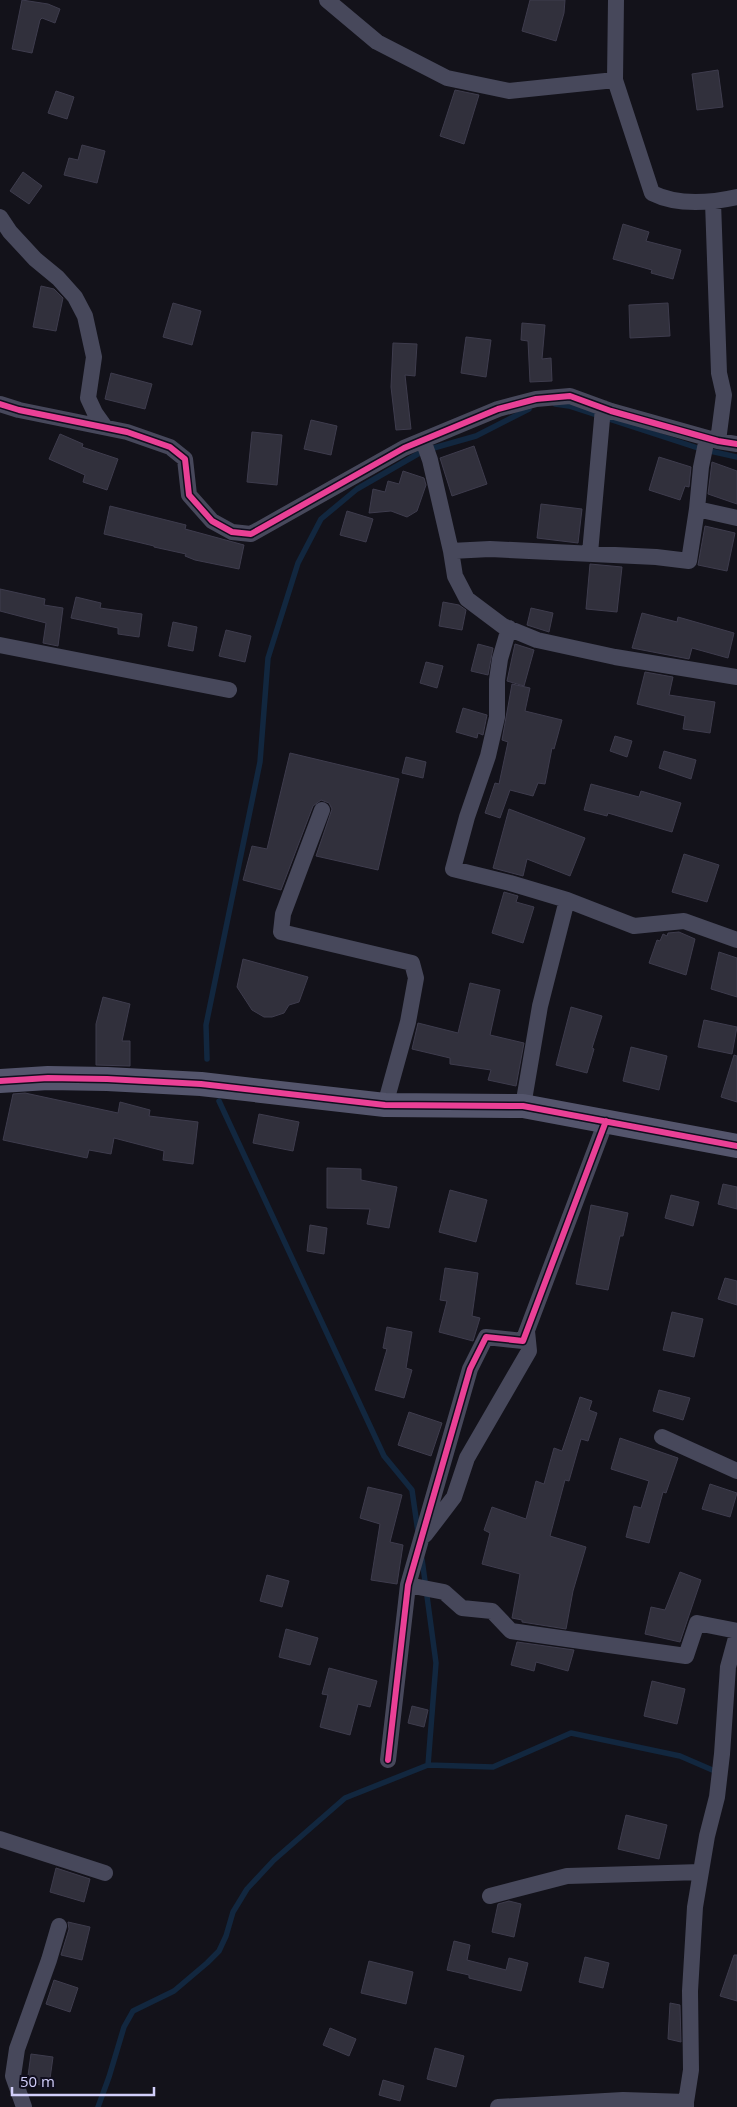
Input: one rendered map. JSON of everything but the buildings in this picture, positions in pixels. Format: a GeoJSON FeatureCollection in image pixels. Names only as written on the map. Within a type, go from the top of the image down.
{"type":"FeatureCollection","features":[{"type":"Feature","properties":{"kind":"street"},"geometry":{"type":"LineString","coordinates":[[327,0],[377,42],[447,78],[509,91],[615,80]]}},
{"type":"Feature","properties":{"kind":"street"},"geometry":{"type":"LineString","coordinates":[[616,0],[615,80],[652,193],[666,200],[713,202],[737,197]]}},
{"type":"Feature","properties":{"kind":"street"},"geometry":{"type":"LineString","coordinates":[[451,551],[490,549],[689,561],[697,509],[700,467],[713,439],[724,395],[719,373],[713,202]]}},
{"type":"Feature","properties":{"kind":"street"},"geometry":{"type":"LineString","coordinates":[[0,217],[10,232],[35,259],[58,278],[75,297],[82,310],[94,357],[88,398],[94,412],[105,427]]}},
{"type":"Feature","properties":{"kind":"street"},"geometry":{"type":"LineString","coordinates":[[0,404],[19,410],[127,432],[170,447],[185,459],[189,495],[212,521],[232,532],[251,534],[404,448],[426,449],[498,409],[536,399],[570,396],[602,414],[737,444]]}},
{"type":"Feature","properties":{"kind":"street"},"geometry":{"type":"LineString","coordinates":[[590,554],[602,414]]}},
{"type":"Feature","properties":{"kind":"street"},"geometry":{"type":"LineString","coordinates":[[426,449],[451,551],[455,576],[467,599],[503,626],[537,640],[615,657],[737,677]]}},
{"type":"Feature","properties":{"kind":"street"},"geometry":{"type":"LineString","coordinates":[[697,509],[737,518]]}},
{"type":"Feature","properties":{"kind":"street"},"geometry":{"type":"LineString","coordinates":[[509,628],[500,659],[497,680],[497,717],[488,756],[467,816],[453,870],[510,883],[567,900],[634,926],[684,921],[737,940]]}},
{"type":"Feature","properties":{"kind":"street"},"geometry":{"type":"LineString","coordinates":[[0,644],[229,690]]}},
{"type":"Feature","properties":{"kind":"street"},"geometry":{"type":"LineString","coordinates":[[322,810],[283,914],[281,932],[412,963],[416,978],[408,1022],[385,1105]]}},
{"type":"Feature","properties":{"kind":"street"},"geometry":{"type":"LineString","coordinates":[[523,1106],[540,1006],[567,900]]}},
{"type":"Feature","properties":{"kind":"street"},"geometry":{"type":"LineString","coordinates":[[0,1081],[48,1078],[201,1084],[385,1105],[523,1106],[737,1146]]}},
{"type":"Feature","properties":{"kind":"street"},"geometry":{"type":"LineString","coordinates":[[388,1760],[408,1585],[470,1369],[486,1337],[523,1341],[606,1121]]}},
{"type":"Feature","properties":{"kind":"street"},"geometry":{"type":"LineString","coordinates":[[419,1542],[454,1497],[467,1458],[529,1351],[526,1331]]}},
{"type":"Feature","properties":{"kind":"street"},"geometry":{"type":"LineString","coordinates":[[662,1437],[737,1471]]}},
{"type":"Feature","properties":{"kind":"street"},"geometry":{"type":"LineString","coordinates":[[408,1585],[444,1592],[462,1608],[492,1611],[511,1631],[686,1656],[697,1623],[737,1633],[728,1666],[717,1797],[695,1907],[690,1991],[691,2070],[686,2105],[623,2100],[498,2107]]}},
{"type":"Feature","properties":{"kind":"street"},"geometry":{"type":"LineString","coordinates":[[0,1839],[106,1873]]}},
{"type":"Feature","properties":{"kind":"street"},"geometry":{"type":"LineString","coordinates":[[490,1896],[567,1876],[701,1872]]}},
{"type":"Feature","properties":{"kind":"street"},"geometry":{"type":"LineString","coordinates":[[24,2107],[13,2076],[17,2049],[49,1960],[58,1926]]}},
{"type":"Feature","properties":{"kind":"waterway"},"geometry":{"type":"LineString","coordinates":[[555,404],[569,406],[701,449]]}},
{"type":"Feature","properties":{"kind":"waterway"},"geometry":{"type":"LineString","coordinates":[[207,1059],[206,1025],[260,762],[268,658],[298,563],[321,519],[357,489],[423,451],[476,436],[529,409]]}},
{"type":"Feature","properties":{"kind":"waterway"},"geometry":{"type":"LineString","coordinates":[[710,451],[737,457]]}},
{"type":"Feature","properties":{"kind":"waterway"},"geometry":{"type":"LineString","coordinates":[[219,1101],[384,1456],[412,1490],[418,1532]]}},
{"type":"Feature","properties":{"kind":"waterway"},"geometry":{"type":"LineString","coordinates":[[98,2107],[124,2027],[133,2011],[174,1991],[219,1951],[226,1936],[233,1912],[247,1889],[274,1860],[345,1798],[428,1765],[436,1663],[422,1559]]}},
{"type":"Feature","properties":{"kind":"waterway"},"geometry":{"type":"LineString","coordinates":[[428,1765],[493,1767],[571,1733],[680,1756],[717,1772]]}},
{"type":"Feature","properties":{"kind":"cycle path"},"geometry":{"type":"LineString","coordinates":[[0,404],[19,410],[127,432],[170,447],[185,459],[189,495],[212,521],[232,532],[251,534],[404,448],[498,409],[536,399],[570,396],[611,411],[718,441],[737,444]]}},
{"type":"Feature","properties":{"kind":"cycle path"},"geometry":{"type":"LineString","coordinates":[[0,1081],[48,1078],[107,1079],[201,1084],[385,1105],[523,1106],[737,1146]]}},
{"type":"Feature","properties":{"kind":"cycle path"},"geometry":{"type":"LineString","coordinates":[[388,1760],[408,1585],[470,1369],[486,1337],[523,1341],[606,1121]]}}]}
